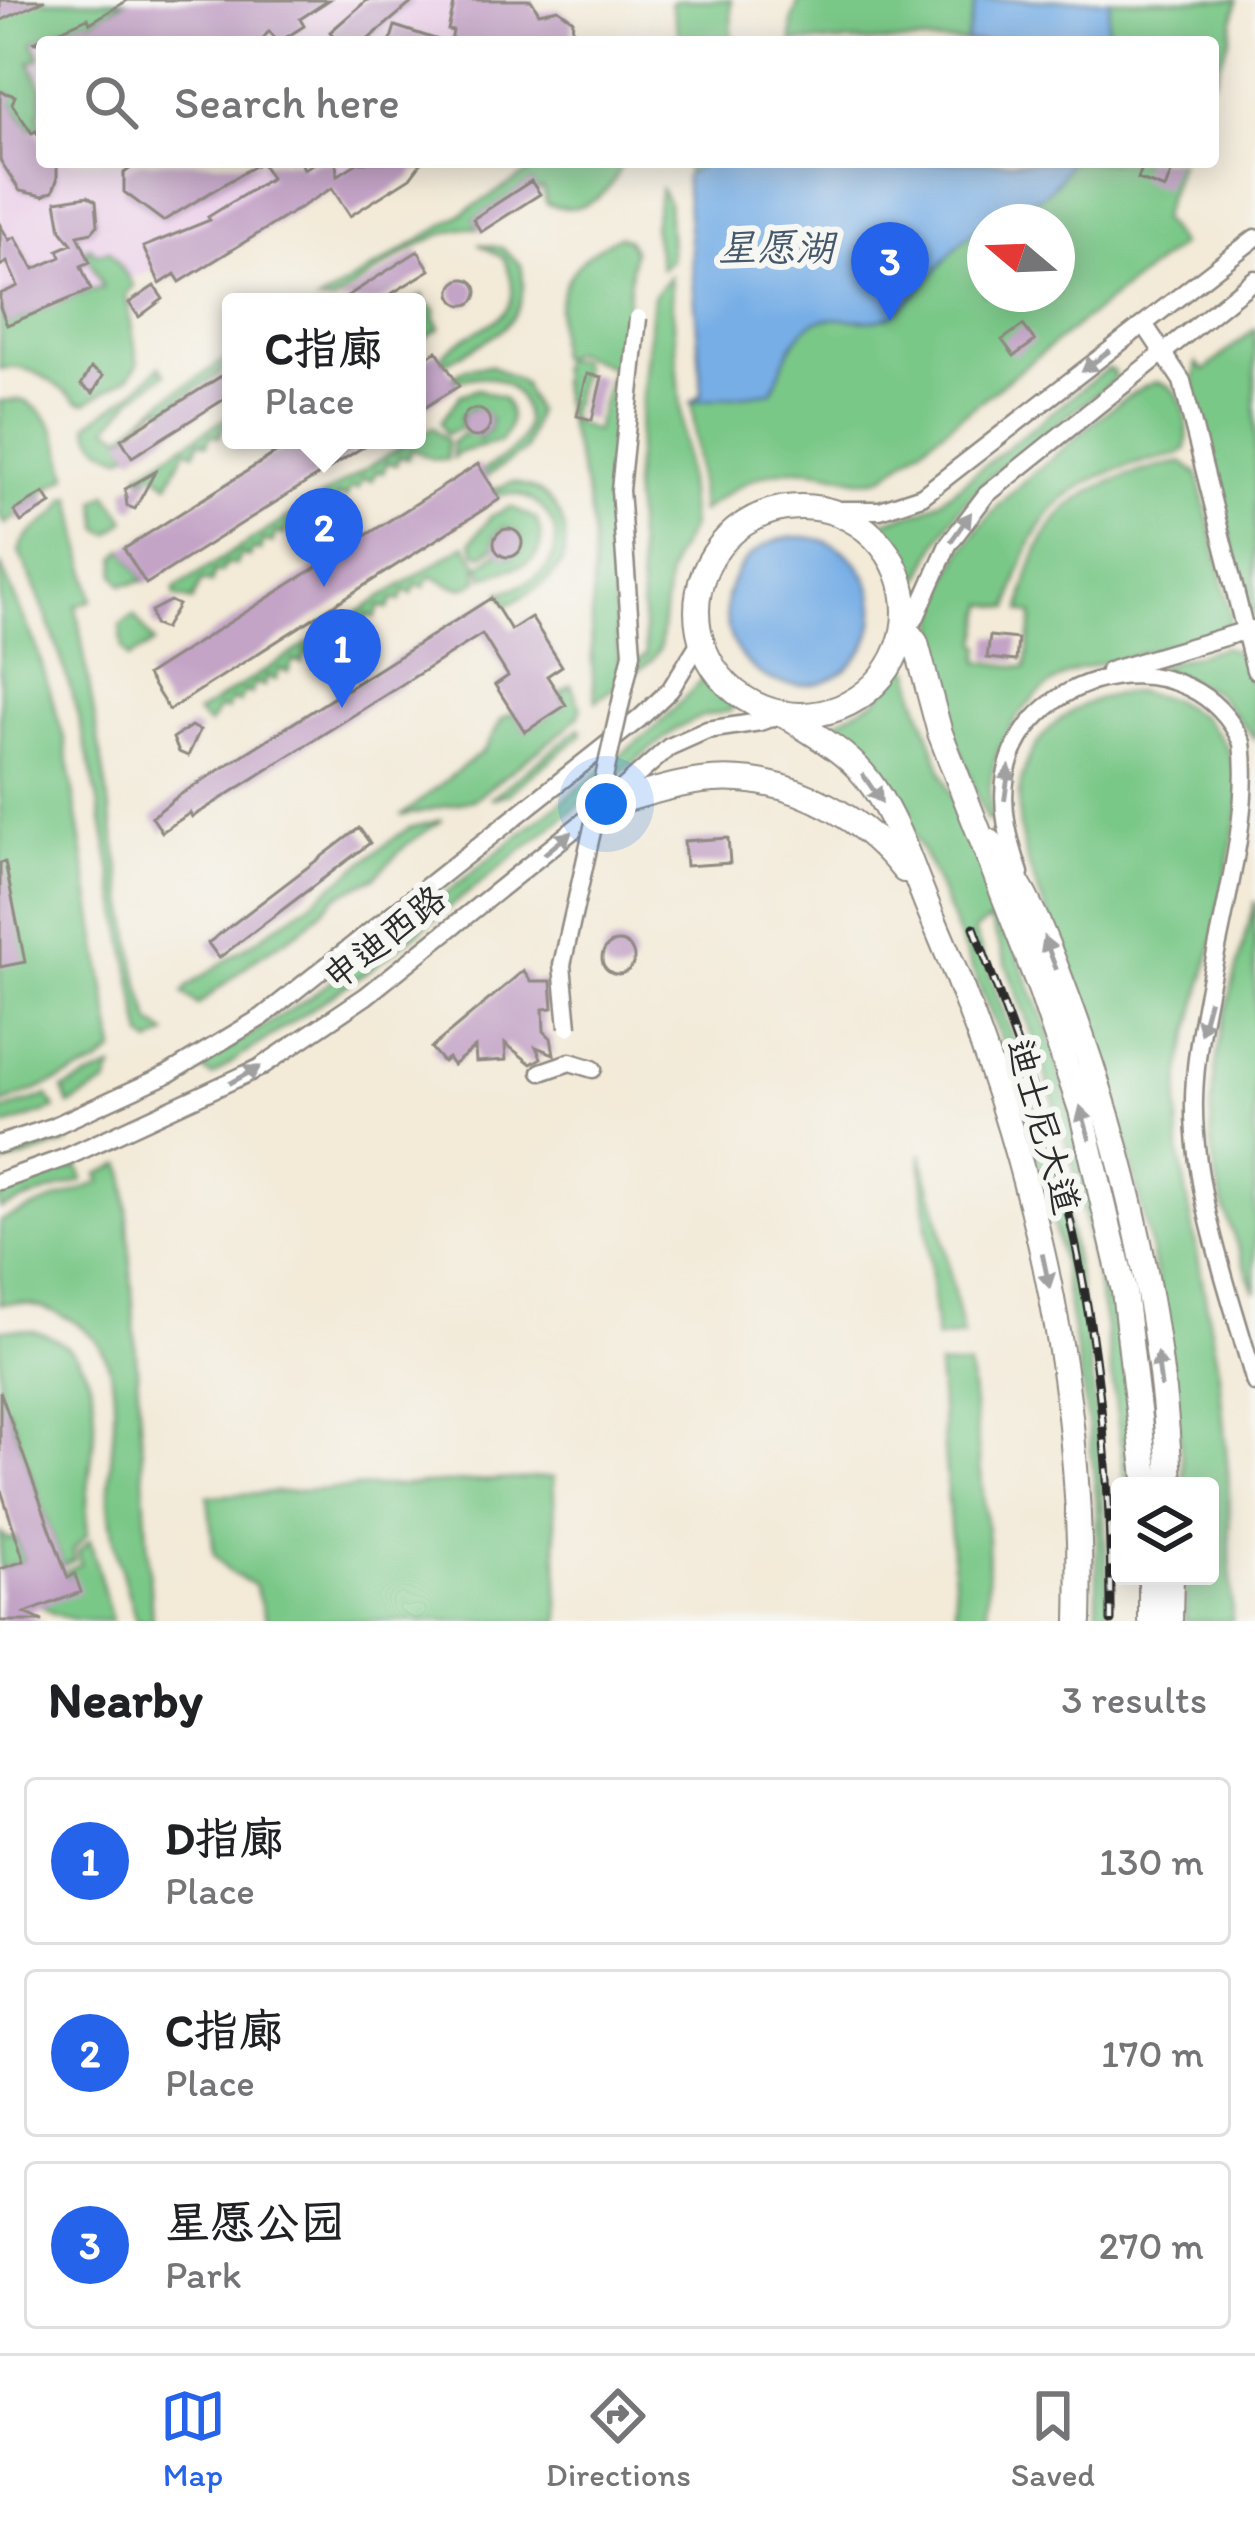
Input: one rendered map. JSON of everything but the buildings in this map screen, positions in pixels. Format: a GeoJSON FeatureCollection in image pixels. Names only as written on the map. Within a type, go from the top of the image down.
{"type":"FeatureCollection","features":[{"type":"Feature","properties":{"kind":"highway"},"geometry":{"type":"LineString","coordinates":[[811,506],[854,520],[889,554],[902,589],[904,627],[894,658],[874,685],[848,704],[816,714],[783,714],[752,703],[725,683],[701,640],[697,600],[709,561],[752,518],[811,506]]}},
{"type":"Feature","properties":{"kind":"highway","name":"迪士尼大道"},"geometry":{"type":"LineString","coordinates":[[904,627],[916,644],[940,733],[1062,1049],[1098,1168],[1127,1311],[1147,1477]]}},
{"type":"Feature","properties":{"kind":"highway","name":"迪士尼大道"},"geometry":{"type":"LineString","coordinates":[[783,714],[835,746],[874,788],[985,1047],[1022,1166],[1060,1352],[1078,1537],[1076,1621]]}},
{"type":"Feature","properties":{"kind":"highway"},"geometry":{"type":"LineString","coordinates":[[603,806],[703,780],[781,786],[843,814],[865,830],[890,852],[923,895]]}},
{"type":"Feature","properties":{"kind":"highway","name":"迪士尼大道"},"geometry":{"type":"LineString","coordinates":[[975,823],[1028,896],[1084,1043],[1119,1163],[1156,1349],[1169,1477]]}},
{"type":"Feature","properties":{"kind":"highway"},"geometry":{"type":"LineString","coordinates":[[1151,1585],[1151,1621]]}},
{"type":"Feature","properties":{"kind":"highway"},"geometry":{"type":"LineString","coordinates":[[1170,1621],[1171,1585]]}},
{"type":"Feature","properties":{"kind":"street"},"geometry":{"type":"LineString","coordinates":[[830,510],[880,510],[922,496],[1255,238]]}},
{"type":"Feature","properties":{"kind":"street"},"geometry":{"type":"LineString","coordinates":[[904,627],[916,619],[948,544],[986,495],[1255,279]]}},
{"type":"Feature","properties":{"kind":"street"},"geometry":{"type":"LineString","coordinates":[[570,1062],[562,965],[632,653],[620,490],[638,318]]}},
{"type":"Feature","properties":{"kind":"street"},"geometry":{"type":"LineString","coordinates":[[1144,324],[1182,381],[1250,630],[1255,670]]}},
{"type":"Feature","properties":{"kind":"street"},"geometry":{"type":"LineString","coordinates":[[1028,896],[1006,821],[1006,775],[1027,727],[1048,703],[1076,686],[1131,663],[1250,630]]}},
{"type":"Feature","properties":{"kind":"street","name":"申迪西路"},"geometry":{"type":"LineString","coordinates":[[0,1144],[52,1127],[124,1094],[203,1056],[262,1018],[639,718],[670,690],[701,640]]}},
{"type":"Feature","properties":{"kind":"street"},"geometry":{"type":"LineString","coordinates":[[1076,686],[1105,676],[1156,677],[1205,700],[1227,720],[1239,736],[1254,782],[1240,890]]}},
{"type":"Feature","properties":{"kind":"street","name":"申迪西路"},"geometry":{"type":"LineString","coordinates":[[0,1181],[172,1111],[274,1058],[366,996],[603,806],[669,747],[689,736],[783,714]]}},
{"type":"Feature","properties":{"kind":"street"},"geometry":{"type":"LineString","coordinates":[[1255,824],[1201,1034],[1194,1131],[1204,1192],[1255,1383]]}},
{"type":"Feature","properties":{"kind":"street"},"geometry":{"type":"LineString","coordinates":[[541,1072],[570,1062],[593,1069]]}},
{"type":"Feature","properties":{"kind":"shaded area"},"geometry":{"type":"Polygon","coordinates":[[[124,0],[531,0],[540,14],[549,8],[567,14],[574,30],[572,36],[46,36],[124,0]]]}},
{"type":"Feature","properties":{"kind":"shaded area"},"geometry":{"type":"Polygon","coordinates":[[[36,41],[36,75],[30,62],[36,41]]]}},
{"type":"Feature","properties":{"kind":"shaded area"},"geometry":{"type":"Polygon","coordinates":[[[0,91],[15,96],[22,117],[36,112],[36,168],[418,168],[410,178],[350,216],[332,188],[180,282],[175,275],[168,278],[160,268],[104,288],[0,307],[0,91]]]}},
{"type":"Feature","properties":{"kind":"green space"},"geometry":{"type":"Polygon","coordinates":[[[0,0],[125,1],[90,23],[87,19],[36,36],[36,60],[30,62],[36,75],[36,127],[32,129],[12,104],[14,96],[0,91],[0,0]]]}},
{"type":"Feature","properties":{"kind":"green space"},"geometry":{"type":"Polygon","coordinates":[[[731,0],[732,36],[679,36],[671,3],[731,0]]]}},
{"type":"Feature","properties":{"kind":"green space"},"geometry":{"type":"Polygon","coordinates":[[[799,0],[1237,0],[1219,66],[1219,36],[792,36],[799,0]]]}},
{"type":"Feature","properties":{"kind":"green space"},"geometry":{"type":"Polygon","coordinates":[[[536,168],[620,168],[602,194],[571,208],[546,203],[543,189],[531,182],[474,219],[478,228],[443,234],[346,293],[333,293],[536,168]]]}},
{"type":"Feature","properties":{"kind":"green space"},"geometry":{"type":"Polygon","coordinates":[[[686,168],[1177,168],[1161,219],[1180,245],[883,477],[861,480],[808,469],[775,472],[729,492],[701,512],[692,402],[702,394],[686,168]]]}},
{"type":"Feature","properties":{"kind":"green space"},"geometry":{"type":"Polygon","coordinates":[[[661,189],[668,202],[671,259],[661,269],[653,226],[661,189]]]}},
{"type":"Feature","properties":{"kind":"green space"},"geometry":{"type":"Polygon","coordinates":[[[619,236],[633,250],[607,493],[619,660],[637,661],[646,655],[633,486],[653,296],[670,276],[691,528],[668,578],[660,648],[651,661],[596,701],[592,531],[564,407],[559,365],[563,359],[578,360],[582,366],[569,420],[595,431],[612,367],[571,352],[558,359],[558,318],[573,272],[599,247],[619,236]]]}},
{"type":"Feature","properties":{"kind":"green space"},"geometry":{"type":"Polygon","coordinates":[[[478,244],[502,248],[521,265],[520,302],[514,316],[492,337],[445,363],[441,357],[496,320],[512,298],[504,258],[478,244]]]}},
{"type":"Feature","properties":{"kind":"green space"},"geometry":{"type":"Polygon","coordinates":[[[90,247],[97,254],[109,250],[134,286],[126,294],[138,364],[129,377],[86,403],[32,371],[0,369],[0,307],[8,324],[103,288],[85,250],[90,247]]]}},
{"type":"Feature","properties":{"kind":"green space"},"geometry":{"type":"Polygon","coordinates":[[[426,304],[436,310],[440,328],[426,337],[426,304]]]}},
{"type":"Feature","properties":{"kind":"green space"},"geometry":{"type":"Polygon","coordinates":[[[1255,329],[1255,617],[1248,607],[1193,383],[1197,363],[1204,371],[1255,329]]]}},
{"type":"Feature","properties":{"kind":"green space"},"geometry":{"type":"Polygon","coordinates":[[[222,362],[222,372],[164,409],[161,406],[122,438],[129,452],[122,457],[104,449],[92,436],[88,424],[131,394],[160,366],[165,374],[133,398],[108,427],[123,435],[164,400],[222,362]]]}},
{"type":"Feature","properties":{"kind":"green space"},"geometry":{"type":"Polygon","coordinates":[[[490,365],[522,382],[536,412],[525,450],[486,477],[482,471],[520,441],[526,419],[520,399],[506,384],[485,377],[456,381],[453,377],[466,368],[490,365]]]}},
{"type":"Feature","properties":{"kind":"green space"},"geometry":{"type":"Polygon","coordinates":[[[1107,369],[1115,377],[1109,384],[972,494],[946,528],[921,577],[911,580],[895,543],[877,527],[880,522],[923,511],[941,500],[1107,369]]]}},
{"type":"Feature","properties":{"kind":"green space"},"geometry":{"type":"Polygon","coordinates":[[[1156,382],[1179,398],[1186,418],[1186,449],[1111,472],[1064,499],[1031,542],[1010,608],[986,604],[979,661],[1026,668],[1033,614],[1021,611],[1029,575],[1040,546],[1072,504],[1119,479],[1183,462],[1198,475],[1231,616],[1226,628],[1079,669],[1035,697],[998,753],[990,797],[992,819],[987,821],[947,711],[938,665],[937,623],[946,583],[967,543],[1002,502],[1116,405],[1156,382]]]}},
{"type":"Feature","properties":{"kind":"green space"},"geometry":{"type":"Polygon","coordinates":[[[478,389],[503,398],[509,426],[500,442],[453,458],[452,442],[466,432],[480,439],[489,431],[491,420],[483,411],[472,409],[461,417],[462,428],[446,434],[441,422],[460,395],[478,389]]]}},
{"type":"Feature","properties":{"kind":"green space"},"geometry":{"type":"Polygon","coordinates":[[[20,400],[48,421],[68,476],[15,511],[17,516],[5,524],[0,515],[0,401],[20,400]]]}},
{"type":"Feature","properties":{"kind":"green space"},"geometry":{"type":"Polygon","coordinates":[[[222,421],[219,437],[210,435],[207,444],[199,441],[195,453],[186,449],[168,484],[156,474],[141,477],[139,473],[222,421]]]}},
{"type":"Feature","properties":{"kind":"green space"},"geometry":{"type":"Polygon","coordinates":[[[433,427],[447,441],[447,460],[412,449],[426,449],[426,431],[433,427]]]}},
{"type":"Feature","properties":{"kind":"green space"},"geometry":{"type":"Polygon","coordinates":[[[398,449],[412,449],[407,459],[399,456],[396,465],[387,462],[383,473],[376,471],[372,481],[363,478],[346,498],[338,495],[334,505],[325,502],[322,511],[314,509],[310,520],[302,517],[298,527],[289,525],[284,535],[276,532],[272,543],[263,540],[260,551],[253,549],[249,557],[241,554],[235,565],[226,563],[221,573],[215,571],[211,583],[202,580],[192,601],[175,596],[178,586],[398,449]]]}},
{"type":"Feature","properties":{"kind":"green space"},"geometry":{"type":"Polygon","coordinates":[[[513,482],[536,490],[555,507],[564,528],[565,549],[550,578],[508,605],[500,593],[544,571],[556,543],[554,529],[539,506],[513,494],[498,495],[494,489],[513,482]]]}},
{"type":"Feature","properties":{"kind":"green space"},"geometry":{"type":"Polygon","coordinates":[[[107,494],[126,520],[110,534],[100,529],[96,501],[107,494]]]}},
{"type":"Feature","properties":{"kind":"green space"},"geometry":{"type":"Polygon","coordinates":[[[72,497],[92,600],[76,606],[138,979],[151,1022],[167,1034],[151,1044],[143,1037],[81,729],[44,610],[19,552],[28,536],[72,497]]]}},
{"type":"Feature","properties":{"kind":"green space"},"geometry":{"type":"Polygon","coordinates":[[[511,507],[536,519],[540,547],[529,562],[484,578],[480,566],[498,552],[510,557],[520,551],[522,540],[516,531],[504,527],[494,536],[494,547],[483,555],[476,553],[471,542],[490,517],[511,507]]]}},
{"type":"Feature","properties":{"kind":"green space"},"geometry":{"type":"Polygon","coordinates":[[[465,545],[477,562],[478,580],[472,585],[454,586],[430,576],[424,587],[416,584],[412,594],[405,590],[400,601],[393,599],[388,609],[380,606],[375,618],[368,614],[364,624],[356,621],[351,632],[344,629],[339,640],[330,637],[326,647],[319,645],[314,655],[306,652],[302,663],[293,660],[288,672],[280,669],[275,680],[267,676],[264,686],[255,683],[251,694],[244,691],[239,703],[231,700],[227,710],[219,708],[209,725],[197,713],[465,545]]]}},
{"type":"Feature","properties":{"kind":"green space"},"geometry":{"type":"Polygon","coordinates":[[[124,549],[144,581],[122,585],[115,575],[116,557],[124,549]]]}},
{"type":"Feature","properties":{"kind":"green space"},"geometry":{"type":"Polygon","coordinates":[[[0,564],[36,646],[65,741],[115,1051],[97,1065],[0,1105],[0,564]]]}},
{"type":"Feature","properties":{"kind":"green space"},"geometry":{"type":"Polygon","coordinates":[[[134,615],[154,643],[128,659],[120,626],[134,615]]]}},
{"type":"Feature","properties":{"kind":"green space"},"geometry":{"type":"Polygon","coordinates":[[[1224,647],[1242,654],[1246,664],[1255,739],[1215,692],[1155,666],[1224,647]]]}},
{"type":"Feature","properties":{"kind":"green space"},"geometry":{"type":"Polygon","coordinates":[[[902,668],[912,670],[915,694],[943,775],[1048,1029],[1114,1279],[1138,1477],[1125,1477],[1105,1322],[1076,1175],[1040,1055],[990,920],[974,931],[1051,1153],[1078,1278],[1097,1424],[1108,1621],[1097,1621],[1097,1501],[1059,1247],[1001,1039],[930,866],[884,778],[832,728],[876,700],[902,668]]]}},
{"type":"Feature","properties":{"kind":"green space"},"geometry":{"type":"Polygon","coordinates":[[[706,676],[732,703],[731,711],[703,716],[676,729],[372,968],[212,1076],[201,1069],[309,998],[455,886],[656,727],[706,676]]]}},
{"type":"Feature","properties":{"kind":"green space"},"geometry":{"type":"Polygon","coordinates":[[[571,685],[581,708],[563,731],[473,800],[401,816],[484,750],[502,719],[513,713],[525,731],[565,705],[561,692],[571,685]]]}},
{"type":"Feature","properties":{"kind":"green space"},"geometry":{"type":"Polygon","coordinates":[[[1136,692],[1172,700],[1202,717],[1225,744],[1243,786],[1215,936],[1182,1063],[1178,1102],[1179,1151],[1219,1374],[1228,1471],[1232,1621],[1185,1621],[1186,1585],[1219,1585],[1219,1477],[1183,1477],[1165,1330],[1134,1176],[1097,1044],[1031,873],[1020,830],[1020,788],[1034,749],[1060,719],[1115,695],[1136,692]]]}},
{"type":"Feature","properties":{"kind":"green space"},"geometry":{"type":"Polygon","coordinates":[[[580,728],[577,739],[508,794],[490,799],[580,728]]]}},
{"type":"Feature","properties":{"kind":"green space"},"geometry":{"type":"Polygon","coordinates":[[[442,820],[406,845],[375,877],[337,896],[304,928],[255,959],[198,1005],[183,993],[397,836],[442,820]]]}},
{"type":"Feature","properties":{"kind":"green space"},"geometry":{"type":"Polygon","coordinates":[[[1255,901],[1255,1292],[1218,1185],[1211,1117],[1223,1024],[1255,901]]]}},
{"type":"Feature","properties":{"kind":"green space"},"geometry":{"type":"Polygon","coordinates":[[[113,1068],[107,1084],[69,1105],[63,1089],[113,1068]]]}},
{"type":"Feature","properties":{"kind":"green space"},"geometry":{"type":"Polygon","coordinates":[[[48,1096],[55,1109],[0,1128],[0,1111],[48,1096]]]}},
{"type":"Feature","properties":{"kind":"green space"},"geometry":{"type":"Polygon","coordinates":[[[64,1130],[69,1142],[0,1166],[0,1153],[64,1130]]]}},
{"type":"Feature","properties":{"kind":"green space"},"geometry":{"type":"Polygon","coordinates":[[[921,1153],[937,1211],[963,1336],[936,1339],[921,1153]]]}},
{"type":"Feature","properties":{"kind":"green space"},"geometry":{"type":"Polygon","coordinates":[[[122,1164],[152,1621],[136,1621],[113,1532],[109,1502],[114,1398],[102,1350],[87,1331],[55,1312],[25,1303],[0,1304],[0,1221],[101,1182],[98,1174],[122,1164]]]}},
{"type":"Feature","properties":{"kind":"green space"},"geometry":{"type":"Polygon","coordinates":[[[78,1166],[83,1180],[0,1209],[0,1190],[78,1166]]]}},
{"type":"Feature","properties":{"kind":"green space"},"geometry":{"type":"Polygon","coordinates":[[[0,1330],[33,1331],[56,1339],[81,1362],[91,1383],[94,1432],[88,1533],[73,1550],[75,1560],[63,1565],[8,1409],[0,1410],[0,1330]]]}},
{"type":"Feature","properties":{"kind":"green space"},"geometry":{"type":"Polygon","coordinates":[[[938,1366],[968,1366],[971,1379],[988,1541],[987,1621],[957,1621],[938,1366]]]}},
{"type":"Feature","properties":{"kind":"green space"},"geometry":{"type":"Polygon","coordinates":[[[553,1477],[560,1621],[267,1621],[254,1585],[230,1572],[214,1554],[208,1496],[553,1477]]]}},
{"type":"Feature","properties":{"kind":"green space"},"geometry":{"type":"Polygon","coordinates":[[[0,1532],[7,1539],[16,1538],[24,1561],[0,1569],[0,1532]]]}},
{"type":"Feature","properties":{"kind":"green space"},"geometry":{"type":"Polygon","coordinates":[[[90,1540],[112,1621],[65,1617],[42,1606],[68,1578],[65,1571],[81,1564],[78,1552],[90,1540]]]}},
{"type":"Feature","properties":{"kind":"water"},"geometry":{"type":"Polygon","coordinates":[[[976,0],[1110,0],[1107,36],[967,36],[976,0]]]}},
{"type":"Feature","properties":{"kind":"water","name":"星愿湖"},"geometry":{"type":"Polygon","coordinates":[[[698,168],[1065,168],[1051,188],[1023,204],[967,204],[967,237],[918,292],[884,318],[835,318],[811,324],[792,346],[772,392],[692,402],[702,394],[685,176],[698,168]]]}},
{"type":"Feature","properties":{"kind":"water"},"geometry":{"type":"Polygon","coordinates":[[[800,537],[828,543],[852,559],[868,583],[874,611],[868,639],[852,663],[828,679],[800,685],[772,679],[748,663],[732,639],[726,611],[732,583],[748,559],[772,543],[800,537]]]}},
{"type":"Feature","properties":{"kind":"railway"},"geometry":{"type":"LineString","coordinates":[[974,927],[1041,1115],[1079,1260],[1104,1440],[1111,1621]]}},
{"type":"Feature","properties":{"kind":"place","name":"星愿公园"},"geometry":{"type":"Point","coordinates":[890,321]}},
{"type":"Feature","properties":{"kind":"place","name":"C指廊"},"geometry":{"type":"Point","coordinates":[324,587]}},
{"type":"Feature","properties":{"kind":"place","name":"D指廊"},"geometry":{"type":"Point","coordinates":[342,708]}}]}
